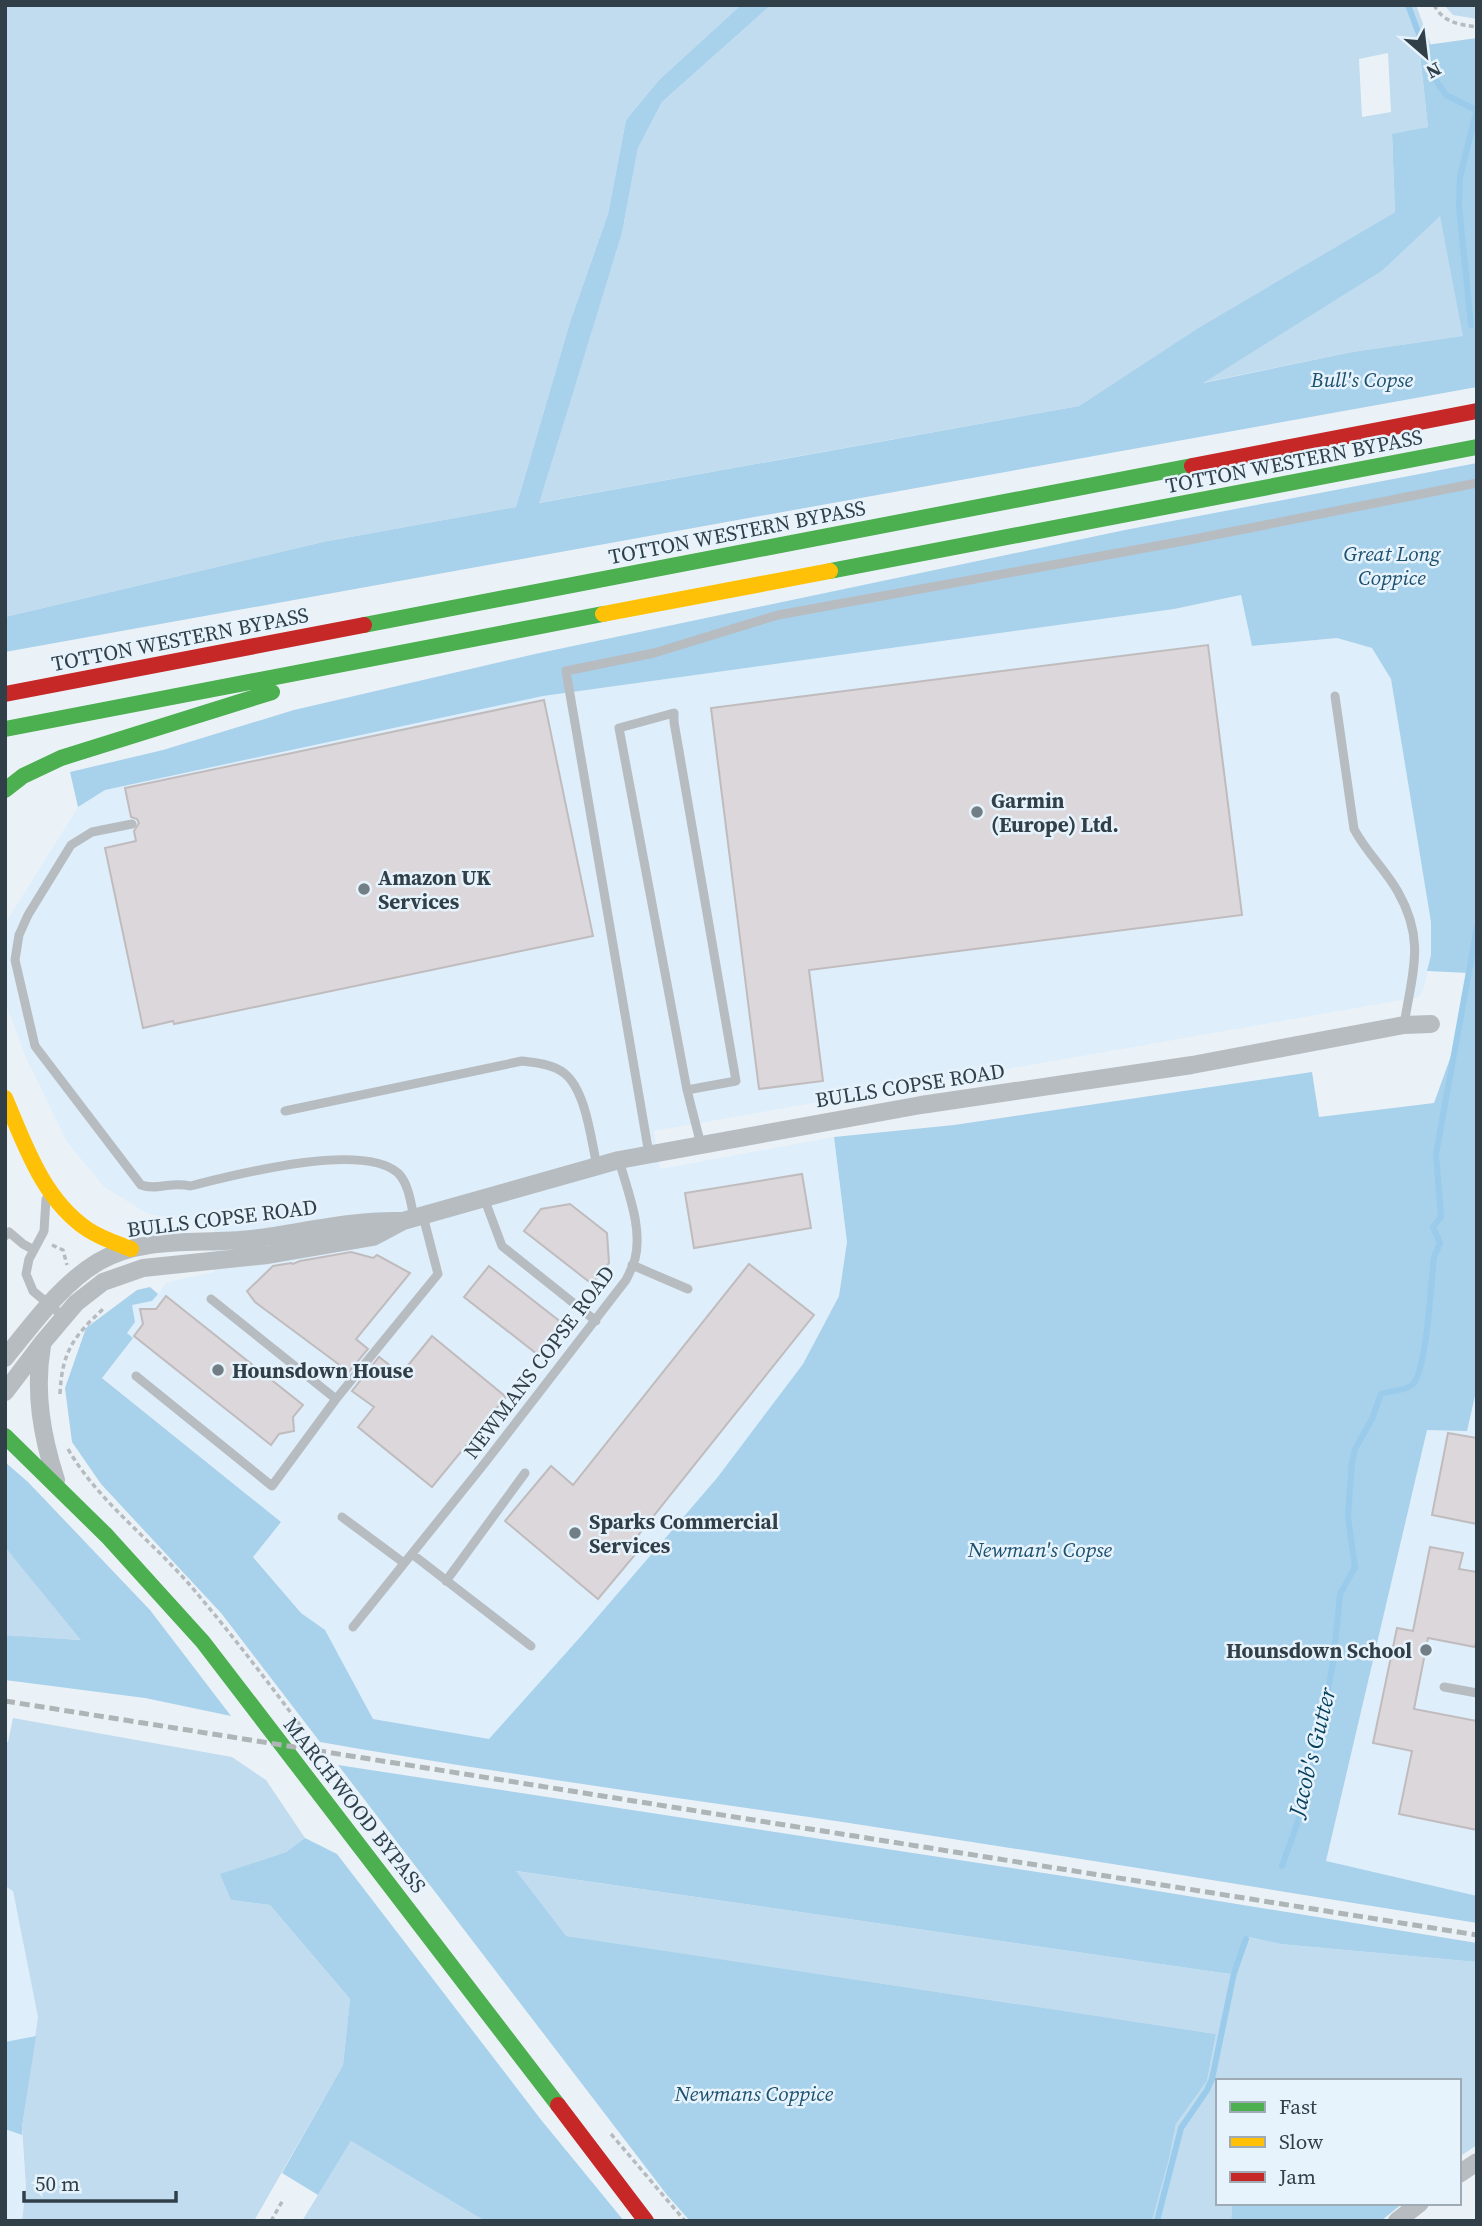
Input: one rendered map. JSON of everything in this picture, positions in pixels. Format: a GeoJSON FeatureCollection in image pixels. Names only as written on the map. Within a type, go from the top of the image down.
{"type":"FeatureCollection","features":[{"type":"Feature","properties":{"kind":"main road","name":"TOTTON WESTERN BYPASS"},"geometry":{"type":"LineString","coordinates":[[5,694],[1477,411]]}},
{"type":"Feature","properties":{"kind":"main road","name":"TOTTON WESTERN BYPASS"},"geometry":{"type":"LineString","coordinates":[[5,729],[1477,447]]}},
{"type":"Feature","properties":{"kind":"main road"},"geometry":{"type":"LineString","coordinates":[[5,790],[23,776],[61,758],[391,655]]}},
{"type":"Feature","properties":{"kind":"main road"},"geometry":{"type":"LineString","coordinates":[[5,1098],[44,1183],[62,1208],[87,1229],[131,1249]]}},
{"type":"Feature","properties":{"kind":"main road","name":"MARCHWOOD BYPASS"},"geometry":{"type":"LineString","coordinates":[[5,1436],[56,1481],[131,1560],[202,1642],[646,2221]]}},
{"type":"Feature","properties":{"kind":"street","name":"BULLS COPSE ROAD"},"geometry":{"type":"LineString","coordinates":[[5,1392],[43,1342],[88,1292],[122,1273],[143,1268],[206,1263],[320,1247],[373,1237],[413,1218],[649,1154],[921,1105],[1192,1065],[1404,1025],[1431,1024]]}},
{"type":"Feature","properties":{"kind":"street","name":"BULLS COPSE ROAD"},"geometry":{"type":"LineString","coordinates":[[5,1358],[63,1290],[100,1261],[131,1249],[155,1244],[240,1240],[293,1234],[369,1220],[413,1218]]}},
{"type":"Feature","properties":{"kind":"street"},"geometry":{"type":"LineString","coordinates":[[43,1342],[38,1374],[41,1419],[46,1449],[56,1481]]}},
{"type":"Feature","properties":{"kind":"street"},"geometry":{"type":"LineString","coordinates":[[1461,2173],[1477,2162]]}},
{"type":"Feature","properties":{"kind":"street"},"geometry":{"type":"LineString","coordinates":[[1397,2221],[1417,2205]]}},
{"type":"Feature","properties":{"kind":"lane"},"geometry":{"type":"LineString","coordinates":[[649,1154],[566,671],[680,646],[778,615],[1477,483]]}},
{"type":"Feature","properties":{"kind":"lane"},"geometry":{"type":"LineString","coordinates":[[1335,696],[1354,829],[1362,845],[1398,892],[1416,939],[1404,1025]]}},
{"type":"Feature","properties":{"kind":"lane"},"geometry":{"type":"LineString","coordinates":[[687,1090],[736,1080],[674,713],[619,728],[687,1090],[701,1145]]}},
{"type":"Feature","properties":{"kind":"lane"},"geometry":{"type":"LineString","coordinates":[[132,824],[92,832],[71,845],[28,915],[19,935],[15,960],[35,1046],[134,1179],[148,1187],[176,1183],[190,1186],[318,1160],[345,1158],[389,1167],[398,1173],[408,1192],[413,1218],[438,1274],[336,1399],[272,1486],[136,1376]]}},
{"type":"Feature","properties":{"kind":"lane"},"geometry":{"type":"LineString","coordinates":[[285,1111],[522,1061],[537,1063],[564,1072],[580,1094],[597,1166]]}},
{"type":"Feature","properties":{"kind":"lane","name":"NEWMANS COPSE ROAD"},"geometry":{"type":"LineString","coordinates":[[353,1626],[626,1280],[637,1240],[635,1218],[619,1160]]}},
{"type":"Feature","properties":{"kind":"lane"},"geometry":{"type":"LineString","coordinates":[[44,1183],[46,1219],[26,1268],[27,1280],[33,1291],[64,1317]]}},
{"type":"Feature","properties":{"kind":"lane"},"geometry":{"type":"LineString","coordinates":[[484,1198],[502,1246],[596,1321]]}},
{"type":"Feature","properties":{"kind":"lane"},"geometry":{"type":"LineString","coordinates":[[5,1236],[9,1232],[34,1250]]}},
{"type":"Feature","properties":{"kind":"lane"},"geometry":{"type":"LineString","coordinates":[[632,1265],[688,1289]]}},
{"type":"Feature","properties":{"kind":"lane"},"geometry":{"type":"LineString","coordinates":[[211,1299],[336,1399]]}},
{"type":"Feature","properties":{"kind":"lane"},"geometry":{"type":"LineString","coordinates":[[446,1581],[525,1473]]}},
{"type":"Feature","properties":{"kind":"lane"},"geometry":{"type":"LineString","coordinates":[[342,1517],[404,1563]]}},
{"type":"Feature","properties":{"kind":"lane"},"geometry":{"type":"LineString","coordinates":[[412,1554],[530,1646]]}},
{"type":"Feature","properties":{"kind":"lane"},"geometry":{"type":"LineString","coordinates":[[1444,1687],[1477,1693]]}},
{"type":"Feature","properties":{"kind":"path"},"geometry":{"type":"LineString","coordinates":[[1434,5],[1438,13],[1450,23],[1477,27]]}},
{"type":"Feature","properties":{"kind":"path"},"geometry":{"type":"LineString","coordinates":[[40,1239],[63,1250],[68,1267]]}},
{"type":"Feature","properties":{"kind":"path"},"geometry":{"type":"LineString","coordinates":[[60,1401],[61,1367],[78,1332],[103,1309]]}},
{"type":"Feature","properties":{"kind":"path"},"geometry":{"type":"LineString","coordinates":[[63,1441],[81,1472],[187,1582],[235,1640],[373,1823]]}},
{"type":"Feature","properties":{"kind":"path"},"geometry":{"type":"LineString","coordinates":[[607,2130],[685,2221]]}},
{"type":"Feature","properties":{"kind":"path"},"geometry":{"type":"LineString","coordinates":[[271,2221],[283,2200]]}},
{"type":"Feature","properties":{"kind":"shaded area"},"geometry":{"type":"Polygon","coordinates":[[[5,5],[741,5],[659,80],[626,120],[608,214],[570,322],[516,507],[323,542],[5,617],[5,5]]]}},
{"type":"Feature","properties":{"kind":"shaded area"},"geometry":{"type":"Polygon","coordinates":[[[771,5],[1416,5],[1431,45],[1419,47],[1428,127],[1392,135],[1395,212],[1198,328],[1079,406],[538,503],[622,233],[638,148],[662,102],[771,5]],[[1388,53],[1359,59],[1362,117],[1391,112],[1388,53]]]}},
{"type":"Feature","properties":{"kind":"shaded area"},"geometry":{"type":"Polygon","coordinates":[[[1444,5],[1477,5],[1477,19],[1453,15],[1444,5]]]}},
{"type":"Feature","properties":{"kind":"shaded area"},"geometry":{"type":"Polygon","coordinates":[[[1440,215],[1464,336],[1352,352],[1201,383],[1382,271],[1440,215]]]}},
{"type":"Feature","properties":{"kind":"shaded area"},"geometry":{"type":"Polygon","coordinates":[[[1242,595],[1253,646],[1337,638],[1372,648],[1391,679],[1431,922],[1431,955],[1424,988],[1419,997],[654,1131],[660,1169],[834,1137],[847,1242],[839,1295],[803,1364],[717,1478],[489,1739],[373,1719],[325,1630],[301,1613],[253,1556],[281,1522],[102,1377],[133,1338],[127,1333],[132,1305],[152,1301],[167,1282],[214,1272],[214,1224],[148,1214],[104,1187],[67,1142],[26,1058],[5,1002],[6,922],[78,807],[105,790],[543,696],[1174,609],[1242,595]]]}},
{"type":"Feature","properties":{"kind":"shaded area","name":"Hounsdown School"},"geometry":{"type":"Polygon","coordinates":[[[1477,1387],[1477,1897],[1324,1870],[1427,1429],[1467,1431],[1477,1387]]]}},
{"type":"Feature","properties":{"kind":"shaded area"},"geometry":{"type":"Polygon","coordinates":[[[5,1547],[7,1549],[82,1640],[5,1635],[5,1547]]]}},
{"type":"Feature","properties":{"kind":"shaded area"},"geometry":{"type":"Polygon","coordinates":[[[13,1718],[232,1757],[266,1780],[305,1838],[286,1852],[221,1874],[231,1900],[270,1905],[350,1999],[343,2065],[254,2221],[22,2221],[26,2187],[22,2128],[38,2017],[13,1891],[5,1886],[5,1742],[8,1742],[13,1718]]]}},
{"type":"Feature","properties":{"kind":"shaded area"},"geometry":{"type":"Polygon","coordinates":[[[515,1871],[1230,1974],[1249,1937],[1280,1944],[1477,1962],[1477,2145],[1461,2156],[1461,2079],[1216,2079],[1216,2205],[1231,2205],[1231,2221],[1152,2221],[1176,2124],[1207,2081],[1216,2034],[565,1936],[515,1871]]]}},
{"type":"Feature","properties":{"kind":"shaded area"},"geometry":{"type":"Polygon","coordinates":[[[5,1886],[13,1891],[38,2017],[36,2036],[5,2042],[5,1886]]]}},
{"type":"Feature","properties":{"kind":"shaded area"},"geometry":{"type":"Polygon","coordinates":[[[5,2129],[22,2135],[26,2187],[22,2221],[5,2221],[5,2129]]]}},
{"type":"Feature","properties":{"kind":"shaded area"},"geometry":{"type":"Polygon","coordinates":[[[351,2141],[485,2221],[302,2221],[351,2141]]]}},
{"type":"Feature","properties":{"kind":"green space","name":"Bull's Copse"},"geometry":{"type":"Polygon","coordinates":[[[741,5],[771,5],[662,102],[638,148],[622,233],[539,503],[1079,406],[1198,328],[1395,212],[1392,134],[1428,127],[1419,46],[1477,38],[1477,387],[5,652],[5,617],[323,542],[516,507],[570,322],[608,214],[626,120],[659,80],[741,5]],[[1440,216],[1382,271],[1203,383],[1352,352],[1463,336],[1440,216]]]}},
{"type":"Feature","properties":{"kind":"green space","name":"Newman's Copse"},"geometry":{"type":"Polygon","coordinates":[[[1477,463],[1477,1387],[1467,1431],[1427,1430],[1326,1861],[1477,1896],[1477,1923],[1006,1847],[320,1742],[221,1613],[101,1484],[72,1442],[65,1388],[86,1328],[137,1290],[150,1287],[158,1294],[152,1301],[132,1305],[135,1322],[127,1333],[133,1338],[102,1378],[281,1522],[253,1557],[301,1613],[325,1630],[373,1719],[489,1739],[717,1478],[803,1364],[839,1296],[847,1242],[834,1137],[954,1125],[1312,1072],[1319,1117],[1434,1103],[1456,1042],[1468,973],[1427,971],[1431,955],[1431,922],[1391,679],[1372,648],[1337,638],[1252,646],[1241,595],[1174,609],[543,696],[105,790],[78,807],[70,772],[163,750],[294,710],[535,654],[1125,530],[1477,463]]]}},
{"type":"Feature","properties":{"kind":"green space"},"geometry":{"type":"Polygon","coordinates":[[[5,1462],[28,1482],[150,1610],[231,1716],[145,1698],[5,1680],[5,1635],[81,1640],[5,1547],[5,1462]]]}},
{"type":"Feature","properties":{"kind":"green space","name":"Newmans Coppice"},"geometry":{"type":"Polygon","coordinates":[[[338,1765],[1096,1881],[1477,1943],[1477,1962],[1280,1944],[1249,1937],[1230,1974],[516,1871],[566,1936],[1216,2034],[1207,2081],[1176,2124],[1152,2221],[690,2221],[667,2195],[338,1765]]]}},
{"type":"Feature","properties":{"kind":"green space"},"geometry":{"type":"Polygon","coordinates":[[[305,1838],[337,1854],[542,2121],[624,2221],[485,2221],[351,2141],[318,2195],[282,2173],[343,2065],[350,1999],[270,1905],[231,1900],[220,1874],[286,1852],[305,1838]]]}},
{"type":"Feature","properties":{"kind":"green space"},"geometry":{"type":"Polygon","coordinates":[[[36,2036],[22,2135],[5,2129],[5,2042],[36,2036]]]}},
{"type":"Feature","properties":{"kind":"green space"},"geometry":{"type":"Polygon","coordinates":[[[1231,2205],[1401,2205],[1381,2221],[1231,2221],[1231,2205]]]}},
{"type":"Feature","properties":{"kind":"building","name":"Garmin (Europe) Ltd."},"geometry":{"type":"Polygon","coordinates":[[[1208,645],[1242,915],[809,970],[823,1081],[759,1089],[711,708],[1208,645]]]}},
{"type":"Feature","properties":{"kind":"building","name":"Amazon UK Services"},"geometry":{"type":"Polygon","coordinates":[[[544,700],[593,936],[174,1024],[173,1021],[143,1028],[105,848],[136,841],[134,831],[139,823],[131,817],[125,788],[544,700]]]}},
{"type":"Feature","properties":{"kind":"building"},"geometry":{"type":"Polygon","coordinates":[[[802,1174],[811,1228],[694,1248],[685,1193],[802,1174]]]}},
{"type":"Feature","properties":{"kind":"building"},"geometry":{"type":"Polygon","coordinates":[[[570,1204],[607,1233],[609,1263],[592,1284],[524,1231],[541,1209],[570,1204]]]}},
{"type":"Feature","properties":{"kind":"building"},"geometry":{"type":"Polygon","coordinates":[[[351,1252],[373,1258],[377,1255],[410,1273],[356,1339],[368,1349],[349,1372],[255,1302],[247,1291],[273,1266],[351,1252]]]}},
{"type":"Feature","properties":{"kind":"building"},"geometry":{"type":"Polygon","coordinates":[[[749,1264],[814,1315],[636,1538],[644,1544],[598,1599],[505,1521],[551,1466],[573,1485],[749,1264]]]}},
{"type":"Feature","properties":{"kind":"building"},"geometry":{"type":"Polygon","coordinates":[[[489,1266],[562,1323],[537,1354],[464,1297],[489,1266]]]}},
{"type":"Feature","properties":{"kind":"building","name":"Hounsdown House"},"geometry":{"type":"Polygon","coordinates":[[[166,1296],[303,1405],[293,1417],[294,1431],[279,1434],[271,1445],[134,1336],[143,1324],[140,1309],[156,1309],[166,1296]]]}},
{"type":"Feature","properties":{"kind":"building"},"geometry":{"type":"Polygon","coordinates":[[[432,1336],[506,1397],[432,1487],[358,1427],[374,1407],[352,1391],[379,1357],[401,1374],[432,1336]]]}},
{"type":"Feature","properties":{"kind":"building"},"geometry":{"type":"Polygon","coordinates":[[[1448,1433],[1477,1438],[1477,1524],[1432,1515],[1448,1433]]]}},
{"type":"Feature","properties":{"kind":"building"},"geometry":{"type":"Polygon","coordinates":[[[1430,1547],[1463,1553],[1459,1569],[1477,1572],[1477,1637],[1475,1647],[1428,1638],[1414,1709],[1477,1721],[1477,1830],[1399,1814],[1412,1751],[1373,1743],[1397,1628],[1413,1631],[1430,1547]]]}},
{"type":"Feature","properties":{"kind":"waterway"},"geometry":{"type":"LineString","coordinates":[[1408,5],[1437,82],[1446,95],[1476,110]]}},
{"type":"Feature","properties":{"kind":"waterway"},"geometry":{"type":"LineString","coordinates":[[1471,325],[1459,206],[1460,177],[1477,109]]}},
{"type":"Feature","properties":{"kind":"waterway","name":"Jacob's Gutter"},"geometry":{"type":"LineString","coordinates":[[1282,1866],[1297,1824],[1316,1752],[1333,1663],[1340,1594],[1355,1567],[1348,1517],[1355,1449],[1372,1419],[1381,1394],[1412,1385],[1421,1363],[1428,1325],[1434,1257],[1440,1243],[1433,1227],[1441,1217],[1436,1154],[1477,927]]}},
{"type":"Feature","properties":{"kind":"waterway","name":"Jacob's Gutter"},"geometry":{"type":"LineString","coordinates":[[1157,2221],[1181,2128],[1212,2079],[1234,1973],[1246,1939]]}},
{"type":"Feature","properties":{"kind":"railway"},"geometry":{"type":"LineString","coordinates":[[5,1701],[1477,1935]]}},
{"type":"Feature","properties":{"kind":"traffic: fast"},"geometry":{"type":"LineString","coordinates":[[830,571],[1477,447]]}},
{"type":"Feature","properties":{"kind":"traffic: fast"},"geometry":{"type":"LineString","coordinates":[[364,625],[1192,466]]}},
{"type":"Feature","properties":{"kind":"traffic: fast"},"geometry":{"type":"LineString","coordinates":[[5,729],[603,614]]}},
{"type":"Feature","properties":{"kind":"traffic: fast"},"geometry":{"type":"LineString","coordinates":[[5,790],[23,776],[61,758],[272,692]]}},
{"type":"Feature","properties":{"kind":"traffic: fast"},"geometry":{"type":"LineString","coordinates":[[5,1436],[107,1536],[203,1642],[558,2105]]}},
{"type":"Feature","properties":{"kind":"traffic: slow"},"geometry":{"type":"LineString","coordinates":[[603,614],[830,571]]}},
{"type":"Feature","properties":{"kind":"traffic: slow"},"geometry":{"type":"LineString","coordinates":[[5,1098],[37,1170],[58,1202],[87,1229],[131,1249]]}},
{"type":"Feature","properties":{"kind":"traffic: jam"},"geometry":{"type":"LineString","coordinates":[[1192,466],[1477,411]]}},
{"type":"Feature","properties":{"kind":"traffic: jam"},"geometry":{"type":"LineString","coordinates":[[5,694],[364,625]]}},
{"type":"Feature","properties":{"kind":"traffic: jam"},"geometry":{"type":"LineString","coordinates":[[558,2105],[646,2221]]}},
{"type":"Feature","properties":{"kind":"place","name":"Garmin (Europe) Ltd."},"geometry":{"type":"Point","coordinates":[977,812]}},
{"type":"Feature","properties":{"kind":"place","name":"Amazon UK Services"},"geometry":{"type":"Point","coordinates":[364,889]}},
{"type":"Feature","properties":{"kind":"place","name":"Hounsdown House"},"geometry":{"type":"Point","coordinates":[218,1370]}},
{"type":"Feature","properties":{"kind":"place","name":"Sparks Commercial Services"},"geometry":{"type":"Point","coordinates":[575,1533]}},
{"type":"Feature","properties":{"kind":"place","name":"Hounsdown School"},"geometry":{"type":"Point","coordinates":[1426,1650]}},
{"type":"Feature","properties":{"kind":"park label","name":"Great Long Coppice"},"geometry":{"type":"Point","coordinates":[1392,565]}}]}
